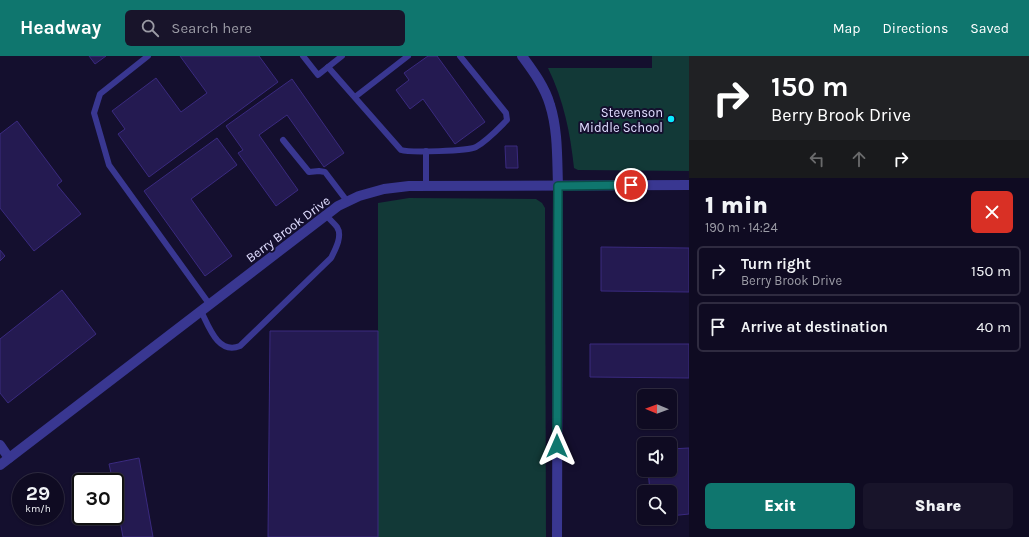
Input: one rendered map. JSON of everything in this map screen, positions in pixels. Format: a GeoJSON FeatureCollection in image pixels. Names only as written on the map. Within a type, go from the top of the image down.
{"type":"FeatureCollection","features":[{"type":"Feature","properties":{"kind":"street"},"geometry":{"type":"LineString","coordinates":[[522,56],[535,75],[550,104],[555,128],[558,186],[557,537]]}},
{"type":"Feature","properties":{"kind":"street","name":"Berry Brook Drive"},"geometry":{"type":"LineString","coordinates":[[0,465],[338,206],[359,196],[384,189],[409,186],[689,185]]}},
{"type":"Feature","properties":{"kind":"street"},"geometry":{"type":"LineString","coordinates":[[0,445],[10,458]]}},
{"type":"Feature","properties":{"kind":"lane"},"geometry":{"type":"LineString","coordinates":[[148,56],[100,94],[94,113],[109,165],[210,304]]}},
{"type":"Feature","properties":{"kind":"lane"},"geometry":{"type":"LineString","coordinates":[[303,56],[318,75],[342,56]]}},
{"type":"Feature","properties":{"kind":"lane"},"geometry":{"type":"LineString","coordinates":[[355,97],[408,56]]}},
{"type":"Feature","properties":{"kind":"lane"},"geometry":{"type":"LineString","coordinates":[[328,67],[401,150],[426,151],[474,148],[486,141],[507,120],[506,113],[460,56]]}},
{"type":"Feature","properties":{"kind":"lane"},"geometry":{"type":"LineString","coordinates":[[283,140],[309,172],[325,172],[347,202]]}},
{"type":"Feature","properties":{"kind":"lane"},"geometry":{"type":"LineString","coordinates":[[426,151],[426,186]]}},
{"type":"Feature","properties":{"kind":"lane"},"geometry":{"type":"LineString","coordinates":[[201,312],[214,336],[221,345],[233,349],[240,346],[331,258],[337,248],[339,237],[338,228],[326,215]]}},
{"type":"Feature","properties":{"kind":"green space"},"geometry":{"type":"Polygon","coordinates":[[[652,56],[689,56],[689,171],[578,170],[574,168],[566,117],[554,80],[548,68],[652,68],[652,56]]]}},
{"type":"Feature","properties":{"kind":"green space"},"geometry":{"type":"Polygon","coordinates":[[[409,198],[536,199],[542,203],[545,208],[546,537],[378,537],[378,203],[409,198]]]}},
{"type":"Feature","properties":{"kind":"building"},"geometry":{"type":"Polygon","coordinates":[[[89,56],[106,56],[95,64],[89,56]]]}},
{"type":"Feature","properties":{"kind":"building"},"geometry":{"type":"Polygon","coordinates":[[[180,56],[259,56],[278,82],[149,177],[118,134],[125,129],[112,111],[156,78],[181,112],[207,93],[180,56]]]}},
{"type":"Feature","properties":{"kind":"building"},"geometry":{"type":"Polygon","coordinates":[[[428,56],[437,56],[485,122],[455,144],[423,99],[410,109],[396,90],[409,80],[404,73],[428,56]]]}},
{"type":"Feature","properties":{"kind":"building"},"geometry":{"type":"Polygon","coordinates":[[[292,79],[344,153],[324,167],[287,115],[259,135],[298,190],[276,206],[238,153],[243,150],[226,126],[292,79]]]}},
{"type":"Feature","properties":{"kind":"building"},"geometry":{"type":"Polygon","coordinates":[[[17,121],[62,181],[57,185],[81,214],[34,251],[0,208],[0,134],[17,121]]]}},
{"type":"Feature","properties":{"kind":"building"},"geometry":{"type":"Polygon","coordinates":[[[217,138],[237,165],[191,199],[232,256],[205,276],[144,191],[217,138]]]}},
{"type":"Feature","properties":{"kind":"building"},"geometry":{"type":"Polygon","coordinates":[[[505,146],[517,146],[518,168],[506,168],[505,146]]]}},
{"type":"Feature","properties":{"kind":"building"},"geometry":{"type":"Polygon","coordinates":[[[601,247],[689,248],[689,292],[601,291],[601,247]]]}},
{"type":"Feature","properties":{"kind":"building"},"geometry":{"type":"Polygon","coordinates":[[[0,250],[5,256],[0,261],[0,250]]]}},
{"type":"Feature","properties":{"kind":"building"},"geometry":{"type":"Polygon","coordinates":[[[62,290],[96,334],[8,403],[0,393],[0,339],[62,290]]]}},
{"type":"Feature","properties":{"kind":"building"},"geometry":{"type":"Polygon","coordinates":[[[270,331],[378,331],[378,537],[268,537],[270,331]]]}},
{"type":"Feature","properties":{"kind":"building"},"geometry":{"type":"Polygon","coordinates":[[[590,344],[689,344],[689,378],[590,377],[590,344]]]}},
{"type":"Feature","properties":{"kind":"building"},"geometry":{"type":"Polygon","coordinates":[[[689,448],[689,514],[677,515],[677,485],[649,485],[649,477],[677,477],[677,449],[689,448]]]}},
{"type":"Feature","properties":{"kind":"building"},"geometry":{"type":"Polygon","coordinates":[[[139,458],[153,537],[123,537],[121,525],[124,525],[124,473],[111,473],[109,464],[139,458]]]}},
{"type":"Feature","properties":{"kind":"place","name":"Stevenson Middle School"},"geometry":{"type":"Point","coordinates":[671,119]}},
{"type":"Feature","properties":{"kind":"route"},"geometry":{"type":"LineString","coordinates":[[557,446],[558,186],[631,185]]}}]}
